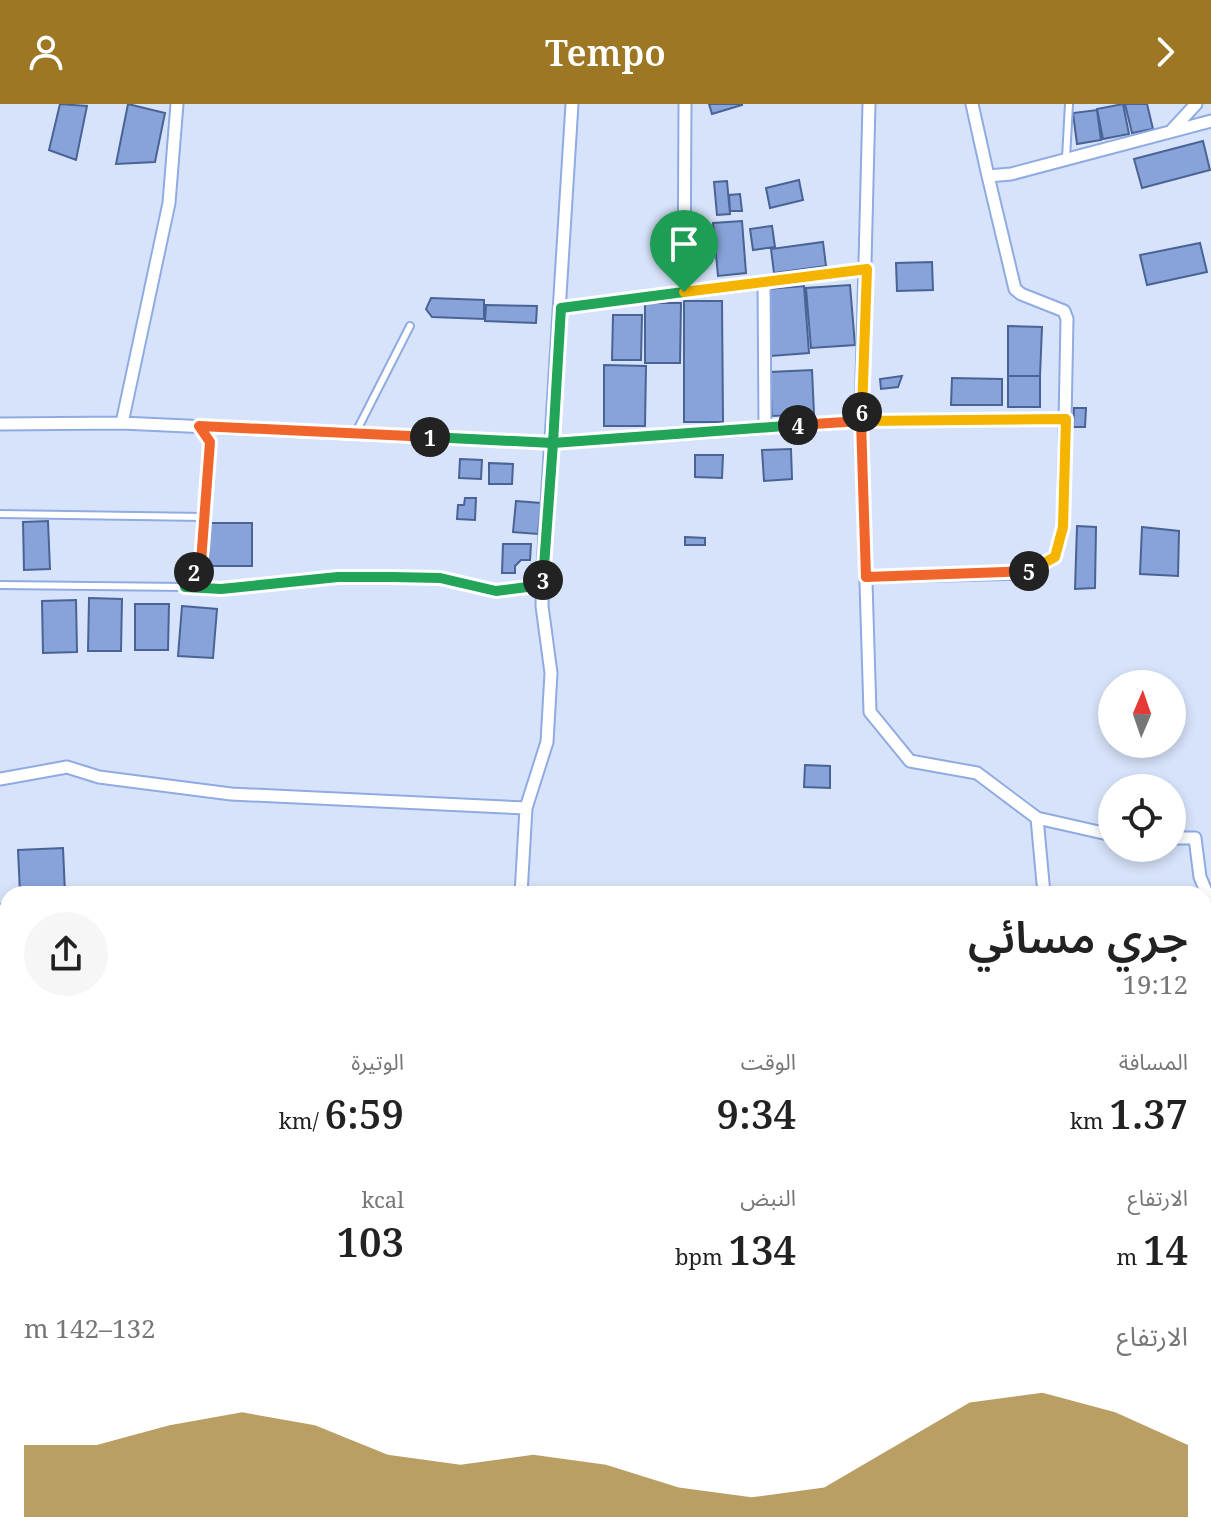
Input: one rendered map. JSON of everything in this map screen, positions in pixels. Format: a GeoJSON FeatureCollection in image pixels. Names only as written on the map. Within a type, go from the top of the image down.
{"type":"FeatureCollection","features":[{"type":"Feature","properties":{"kind":"street"},"geometry":{"type":"LineString","coordinates":[[122,423],[169,203],[177,104]]}},
{"type":"Feature","properties":{"kind":"street"},"geometry":{"type":"LineString","coordinates":[[521,886],[526,808],[547,742],[551,673],[542,606],[572,104]]}},
{"type":"Feature","properties":{"kind":"street"},"geometry":{"type":"LineString","coordinates":[[684,292],[685,104]]}},
{"type":"Feature","properties":{"kind":"street"},"geometry":{"type":"LineString","coordinates":[[869,104],[861,421],[870,712],[910,761],[977,773],[1037,818],[1098,832]]}},
{"type":"Feature","properties":{"kind":"street"},"geometry":{"type":"LineString","coordinates":[[866,577],[1025,573],[1055,557],[1063,527],[1067,319],[1064,311],[1015,289],[972,104]]}},
{"type":"Feature","properties":{"kind":"street"},"geometry":{"type":"LineString","coordinates":[[1170,132],[1196,104]]}},
{"type":"Feature","properties":{"kind":"street"},"geometry":{"type":"LineString","coordinates":[[988,176],[1011,174],[1211,121]]}},
{"type":"Feature","properties":{"kind":"street"},"geometry":{"type":"LineString","coordinates":[[561,308],[867,269]]}},
{"type":"Feature","properties":{"kind":"street"},"geometry":{"type":"LineString","coordinates":[[764,282],[765,428]]}},
{"type":"Feature","properties":{"kind":"street"},"geometry":{"type":"LineString","coordinates":[[0,424],[122,423],[553,443],[861,421],[1066,419]]}},
{"type":"Feature","properties":{"kind":"street"},"geometry":{"type":"LineString","coordinates":[[0,779],[67,767],[99,777],[231,794],[526,808]]}},
{"type":"Feature","properties":{"kind":"street"},"geometry":{"type":"LineString","coordinates":[[1037,818],[1043,886]]}},
{"type":"Feature","properties":{"kind":"street"},"geometry":{"type":"LineString","coordinates":[[1186,838],[1195,838],[1204,886]]}},
{"type":"Feature","properties":{"kind":"lane"},"geometry":{"type":"LineString","coordinates":[[1066,158],[1069,104]]}},
{"type":"Feature","properties":{"kind":"lane"},"geometry":{"type":"LineString","coordinates":[[355,434],[410,326]]}},
{"type":"Feature","properties":{"kind":"lane"},"geometry":{"type":"LineString","coordinates":[[0,585],[185,587],[201,562],[210,442],[199,426]]}},
{"type":"Feature","properties":{"kind":"lane"},"geometry":{"type":"LineString","coordinates":[[0,514],[204,517]]}},
{"type":"Feature","properties":{"kind":"path"},"geometry":{"type":"LineString","coordinates":[[185,587],[221,589],[338,577],[440,578],[496,591],[543,585]]}},
{"type":"Feature","properties":{"kind":"building"},"geometry":{"type":"Polygon","coordinates":[[[60,104],[87,106],[76,160],[49,150],[60,104]]]}},
{"type":"Feature","properties":{"kind":"building"},"geometry":{"type":"Polygon","coordinates":[[[128,104],[165,113],[155,162],[116,164],[128,104]]]}},
{"type":"Feature","properties":{"kind":"building"},"geometry":{"type":"Polygon","coordinates":[[[709,104],[742,104],[742,105],[712,114],[709,104]]]}},
{"type":"Feature","properties":{"kind":"building"},"geometry":{"type":"Polygon","coordinates":[[[1123,104],[1129,134],[1103,139],[1097,109],[1123,104]]]}},
{"type":"Feature","properties":{"kind":"building"},"geometry":{"type":"Polygon","coordinates":[[[1125,104],[1147,104],[1153,129],[1132,133],[1125,104]]]}},
{"type":"Feature","properties":{"kind":"building"},"geometry":{"type":"Polygon","coordinates":[[[1097,110],[1101,140],[1077,144],[1073,113],[1097,110]]]}},
{"type":"Feature","properties":{"kind":"building"},"geometry":{"type":"Polygon","coordinates":[[[1203,141],[1210,170],[1142,188],[1134,159],[1203,141]]]}},
{"type":"Feature","properties":{"kind":"building"},"geometry":{"type":"Polygon","coordinates":[[[799,180],[803,200],[770,208],[766,188],[799,180]]]}},
{"type":"Feature","properties":{"kind":"building"},"geometry":{"type":"Polygon","coordinates":[[[727,181],[730,214],[717,215],[714,182],[727,181]]]}},
{"type":"Feature","properties":{"kind":"building"},"geometry":{"type":"Polygon","coordinates":[[[740,194],[742,211],[730,211],[729,195],[740,194]]]}},
{"type":"Feature","properties":{"kind":"building"},"geometry":{"type":"Polygon","coordinates":[[[742,221],[746,273],[718,276],[713,223],[742,221]]]}},
{"type":"Feature","properties":{"kind":"building"},"geometry":{"type":"Polygon","coordinates":[[[772,226],[775,247],[753,250],[750,229],[772,226]]]}},
{"type":"Feature","properties":{"kind":"building"},"geometry":{"type":"Polygon","coordinates":[[[823,242],[826,266],[774,273],[771,249],[823,242]]]}},
{"type":"Feature","properties":{"kind":"building"},"geometry":{"type":"Polygon","coordinates":[[[1200,243],[1207,272],[1147,285],[1140,255],[1200,243]]]}},
{"type":"Feature","properties":{"kind":"building"},"geometry":{"type":"Polygon","coordinates":[[[932,262],[933,290],[897,291],[896,263],[932,262]]]}},
{"type":"Feature","properties":{"kind":"building"},"geometry":{"type":"Polygon","coordinates":[[[850,285],[855,345],[811,348],[806,288],[850,285]]]}},
{"type":"Feature","properties":{"kind":"building"},"geometry":{"type":"Polygon","coordinates":[[[804,286],[809,353],[771,356],[766,289],[804,286]]]}},
{"type":"Feature","properties":{"kind":"building"},"geometry":{"type":"Polygon","coordinates":[[[431,298],[484,300],[484,319],[432,317],[426,309],[431,298]]]}},
{"type":"Feature","properties":{"kind":"building"},"geometry":{"type":"Polygon","coordinates":[[[684,301],[722,301],[723,422],[684,422],[684,301]]]}},
{"type":"Feature","properties":{"kind":"building"},"geometry":{"type":"Polygon","coordinates":[[[645,303],[681,303],[680,363],[645,363],[645,303]]]}},
{"type":"Feature","properties":{"kind":"building"},"geometry":{"type":"Polygon","coordinates":[[[486,305],[537,306],[536,323],[485,321],[486,305]]]}},
{"type":"Feature","properties":{"kind":"building"},"geometry":{"type":"Polygon","coordinates":[[[613,315],[642,315],[641,360],[612,360],[613,315]]]}},
{"type":"Feature","properties":{"kind":"building"},"geometry":{"type":"Polygon","coordinates":[[[1008,326],[1042,327],[1040,376],[1008,376],[1008,326]]]}},
{"type":"Feature","properties":{"kind":"building"},"geometry":{"type":"Polygon","coordinates":[[[604,365],[646,366],[645,426],[604,426],[604,365]]]}},
{"type":"Feature","properties":{"kind":"building"},"geometry":{"type":"Polygon","coordinates":[[[812,370],[814,414],[772,416],[770,372],[812,370]]]}},
{"type":"Feature","properties":{"kind":"building"},"geometry":{"type":"Polygon","coordinates":[[[902,376],[898,387],[881,389],[880,379],[902,376]]]}},
{"type":"Feature","properties":{"kind":"building"},"geometry":{"type":"Polygon","coordinates":[[[1008,376],[1040,376],[1040,407],[1008,407],[1008,376]]]}},
{"type":"Feature","properties":{"kind":"building"},"geometry":{"type":"Polygon","coordinates":[[[952,378],[1002,379],[1002,405],[951,405],[952,378]]]}},
{"type":"Feature","properties":{"kind":"building"},"geometry":{"type":"Polygon","coordinates":[[[1074,408],[1086,408],[1085,427],[1073,427],[1074,408]]]}},
{"type":"Feature","properties":{"kind":"building"},"geometry":{"type":"Polygon","coordinates":[[[791,449],[792,479],[764,481],[762,450],[791,449]]]}},
{"type":"Feature","properties":{"kind":"building"},"geometry":{"type":"Polygon","coordinates":[[[695,455],[723,455],[722,478],[695,477],[695,455]]]}},
{"type":"Feature","properties":{"kind":"building"},"geometry":{"type":"Polygon","coordinates":[[[460,459],[482,460],[481,479],[459,478],[460,459]]]}},
{"type":"Feature","properties":{"kind":"building"},"geometry":{"type":"Polygon","coordinates":[[[489,463],[513,464],[512,484],[489,484],[489,463]]]}},
{"type":"Feature","properties":{"kind":"building"},"geometry":{"type":"Polygon","coordinates":[[[465,498],[476,498],[475,520],[457,519],[458,505],[464,505],[465,498]]]}},
{"type":"Feature","properties":{"kind":"building"},"geometry":{"type":"Polygon","coordinates":[[[516,501],[541,503],[538,534],[513,532],[516,501]]]}},
{"type":"Feature","properties":{"kind":"building"},"geometry":{"type":"Polygon","coordinates":[[[48,521],[50,569],[24,570],[23,522],[48,521]]]}},
{"type":"Feature","properties":{"kind":"building"},"geometry":{"type":"Polygon","coordinates":[[[209,523],[252,523],[252,566],[209,566],[209,523]]]}},
{"type":"Feature","properties":{"kind":"building"},"geometry":{"type":"Polygon","coordinates":[[[1077,526],[1096,527],[1095,588],[1075,589],[1077,526]]]}},
{"type":"Feature","properties":{"kind":"building"},"geometry":{"type":"Polygon","coordinates":[[[1142,527],[1179,531],[1178,576],[1140,574],[1142,527]]]}},
{"type":"Feature","properties":{"kind":"building"},"geometry":{"type":"Polygon","coordinates":[[[685,537],[705,538],[705,545],[685,545],[685,537]]]}},
{"type":"Feature","properties":{"kind":"building"},"geometry":{"type":"Polygon","coordinates":[[[503,544],[531,544],[530,560],[521,560],[515,566],[515,573],[502,573],[503,544]]]}},
{"type":"Feature","properties":{"kind":"building"},"geometry":{"type":"Polygon","coordinates":[[[89,598],[122,599],[121,651],[88,651],[89,598]]]}},
{"type":"Feature","properties":{"kind":"building"},"geometry":{"type":"Polygon","coordinates":[[[76,600],[77,652],[43,653],[42,601],[76,600]]]}},
{"type":"Feature","properties":{"kind":"building"},"geometry":{"type":"Polygon","coordinates":[[[135,604],[169,604],[168,650],[135,650],[135,604]]]}},
{"type":"Feature","properties":{"kind":"building"},"geometry":{"type":"Polygon","coordinates":[[[182,606],[217,609],[213,658],[178,656],[182,606]]]}},
{"type":"Feature","properties":{"kind":"building"},"geometry":{"type":"Polygon","coordinates":[[[805,765],[830,766],[830,788],[804,787],[805,765]]]}},
{"type":"Feature","properties":{"kind":"building"},"geometry":{"type":"Polygon","coordinates":[[[63,848],[65,886],[20,886],[18,850],[63,848]]]}},
{"type":"Feature","properties":{"kind":"route"},"geometry":{"type":"LineString","coordinates":[[684,292],[561,308],[553,443],[199,426],[210,442],[201,562],[185,587],[221,589],[338,577],[440,578],[496,591],[543,585],[553,443],[861,421],[866,577],[1025,573],[1055,557],[1063,527],[1066,419],[861,421],[867,269],[684,292]]}}]}
